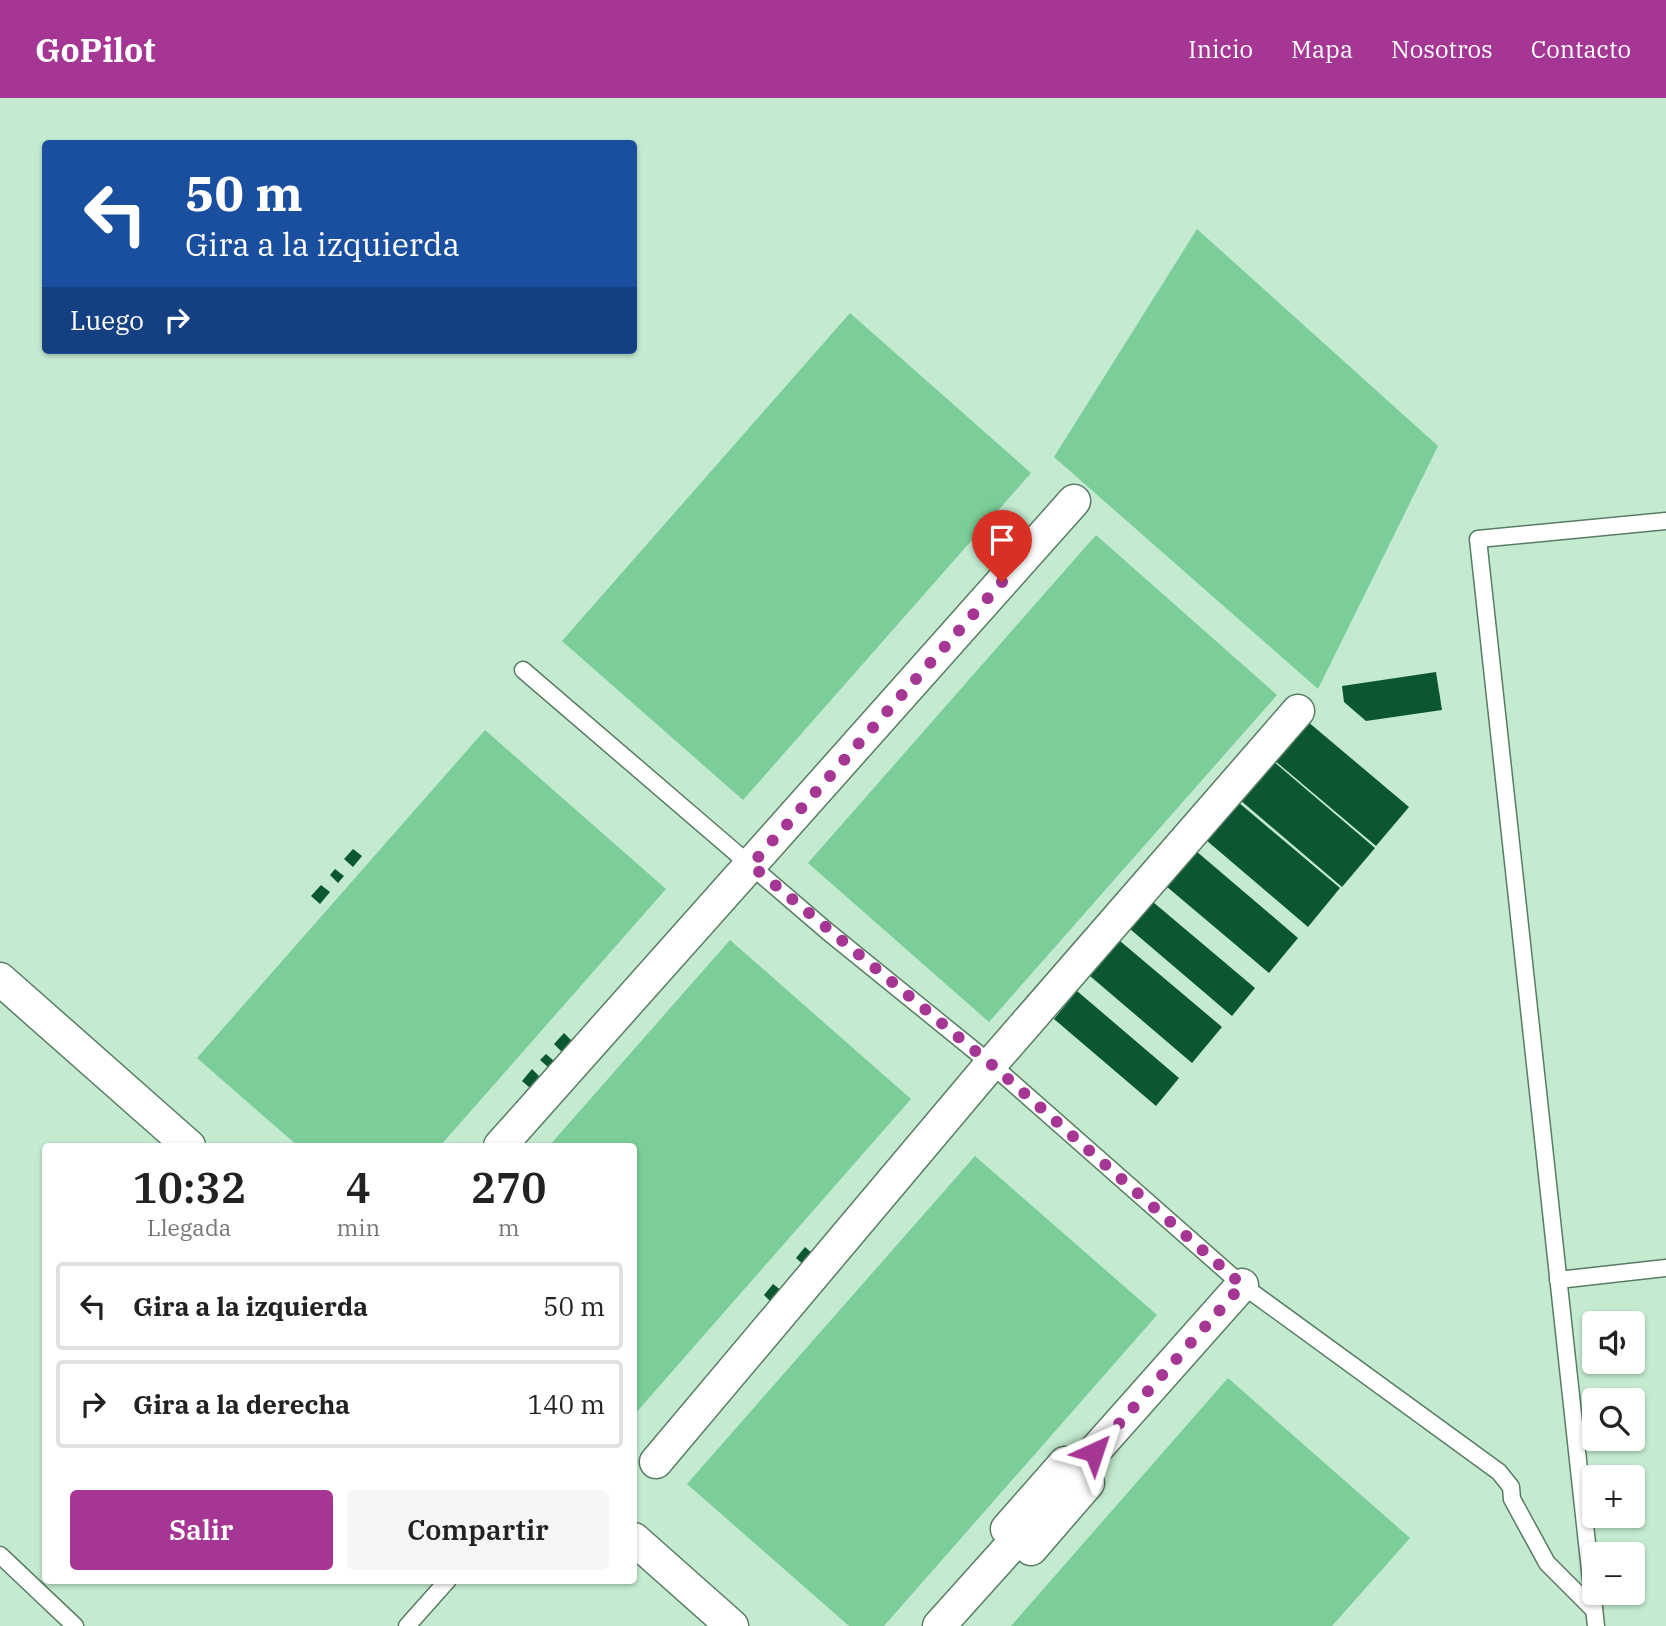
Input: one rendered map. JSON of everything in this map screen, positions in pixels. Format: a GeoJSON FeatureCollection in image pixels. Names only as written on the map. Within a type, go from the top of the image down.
{"type":"FeatureCollection","features":[{"type":"Feature","properties":{"kind":"street"},"geometry":{"type":"LineString","coordinates":[[503,1143],[1074,501]]}},
{"type":"Feature","properties":{"kind":"street"},"geometry":{"type":"LineString","coordinates":[[656,1462],[991,1064],[1298,711]]}},
{"type":"Feature","properties":{"kind":"street"},"geometry":{"type":"LineString","coordinates":[[0,979],[186,1143]]}},
{"type":"Feature","properties":{"kind":"street"},"geometry":{"type":"LineString","coordinates":[[939,1626],[1018,1538],[1007,1529],[1015,1519],[1065,1463],[1076,1472],[1242,1285]]}},
{"type":"Feature","properties":{"kind":"street"},"geometry":{"type":"LineString","coordinates":[[637,1542],[733,1626]]}},
{"type":"Feature","properties":{"kind":"lane"},"geometry":{"type":"LineString","coordinates":[[1595,1618],[1478,539],[1666,521]]}},
{"type":"Feature","properties":{"kind":"lane"},"geometry":{"type":"LineString","coordinates":[[523,670],[751,865],[991,1064],[1242,1285],[1499,1472],[1511,1487],[1512,1499],[1547,1563],[1595,1618]]}},
{"type":"Feature","properties":{"kind":"lane"},"geometry":{"type":"LineString","coordinates":[[1558,1280],[1666,1268]]}},
{"type":"Feature","properties":{"kind":"lane"},"geometry":{"type":"LineString","coordinates":[[0,1555],[75,1626]]}},
{"type":"Feature","properties":{"kind":"lane"},"geometry":{"type":"LineString","coordinates":[[407,1626],[445,1584]]}},
{"type":"Feature","properties":{"kind":"green space"},"geometry":{"type":"Polygon","coordinates":[[[1197,229],[1438,446],[1318,689],[1054,457],[1197,229]]]}},
{"type":"Feature","properties":{"kind":"green space"},"geometry":{"type":"Polygon","coordinates":[[[850,313],[1031,473],[743,800],[562,641],[850,313]]]}},
{"type":"Feature","properties":{"kind":"green space"},"geometry":{"type":"Polygon","coordinates":[[[1096,535],[1277,695],[989,1022],[808,863],[1096,535]]]}},
{"type":"Feature","properties":{"kind":"green space"},"geometry":{"type":"Polygon","coordinates":[[[485,730],[666,889],[443,1143],[295,1143],[197,1058],[485,730]]]}},
{"type":"Feature","properties":{"kind":"green space"},"geometry":{"type":"Polygon","coordinates":[[[730,940],[911,1099],[637,1412],[637,1143],[552,1143],[730,940]]]}},
{"type":"Feature","properties":{"kind":"green space"},"geometry":{"type":"Polygon","coordinates":[[[975,1156],[1157,1315],[884,1626],[849,1626],[687,1484],[975,1156]]]}},
{"type":"Feature","properties":{"kind":"green space"},"geometry":{"type":"Polygon","coordinates":[[[1228,1378],[1410,1538],[1332,1626],[1011,1626],[1228,1378]]]}},
{"type":"Feature","properties":{"kind":"building"},"geometry":{"type":"Polygon","coordinates":[[[1436,672],[1442,710],[1366,721],[1344,702],[1342,686],[1436,672]]]}},
{"type":"Feature","properties":{"kind":"building"},"geometry":{"type":"Polygon","coordinates":[[[1307,721],[1409,807],[1376,846],[1274,760],[1307,721]]]}},
{"type":"Feature","properties":{"kind":"building"},"geometry":{"type":"Polygon","coordinates":[[[1273,761],[1375,848],[1342,887],[1240,800],[1273,761]]]}},
{"type":"Feature","properties":{"kind":"building"},"geometry":{"type":"Polygon","coordinates":[[[1238,802],[1340,888],[1308,927],[1206,840],[1238,802]]]}},
{"type":"Feature","properties":{"kind":"building"},"geometry":{"type":"Polygon","coordinates":[[[353,849],[362,856],[353,867],[344,859],[353,849]]]}},
{"type":"Feature","properties":{"kind":"building"},"geometry":{"type":"Polygon","coordinates":[[[1196,851],[1298,938],[1269,973],[1166,886],[1196,851]]]}},
{"type":"Feature","properties":{"kind":"building"},"geometry":{"type":"Polygon","coordinates":[[[335,869],[344,876],[338,883],[330,875],[335,869]]]}},
{"type":"Feature","properties":{"kind":"building"},"geometry":{"type":"Polygon","coordinates":[[[321,885],[330,892],[320,904],[311,896],[321,885]]]}},
{"type":"Feature","properties":{"kind":"building"},"geometry":{"type":"Polygon","coordinates":[[[1153,902],[1255,988],[1232,1016],[1130,929],[1153,902]]]}},
{"type":"Feature","properties":{"kind":"building"},"geometry":{"type":"Polygon","coordinates":[[[1120,941],[1222,1027],[1192,1063],[1090,976],[1120,941]]]}},
{"type":"Feature","properties":{"kind":"building"},"geometry":{"type":"Polygon","coordinates":[[[1077,991],[1179,1078],[1156,1106],[1054,1019],[1077,991]]]}},
{"type":"Feature","properties":{"kind":"building"},"geometry":{"type":"Polygon","coordinates":[[[564,1033],[572,1041],[562,1052],[554,1044],[564,1033]]]}},
{"type":"Feature","properties":{"kind":"building"},"geometry":{"type":"Polygon","coordinates":[[[546,1054],[554,1061],[548,1067],[540,1060],[546,1054]]]}},
{"type":"Feature","properties":{"kind":"building"},"geometry":{"type":"Polygon","coordinates":[[[532,1069],[540,1077],[530,1088],[522,1081],[532,1069]]]}},
{"type":"Feature","properties":{"kind":"building"},"geometry":{"type":"Polygon","coordinates":[[[805,1247],[814,1255],[805,1266],[796,1258],[805,1247]]]}},
{"type":"Feature","properties":{"kind":"building"},"geometry":{"type":"Polygon","coordinates":[[[773,1284],[782,1291],[772,1303],[764,1295],[773,1284]]]}},
{"type":"Feature","properties":{"kind":"route"},"geometry":{"type":"LineString","coordinates":[[1002,582],[751,865],[827,931],[991,1064],[1242,1285],[1094,1452]]}}]}
